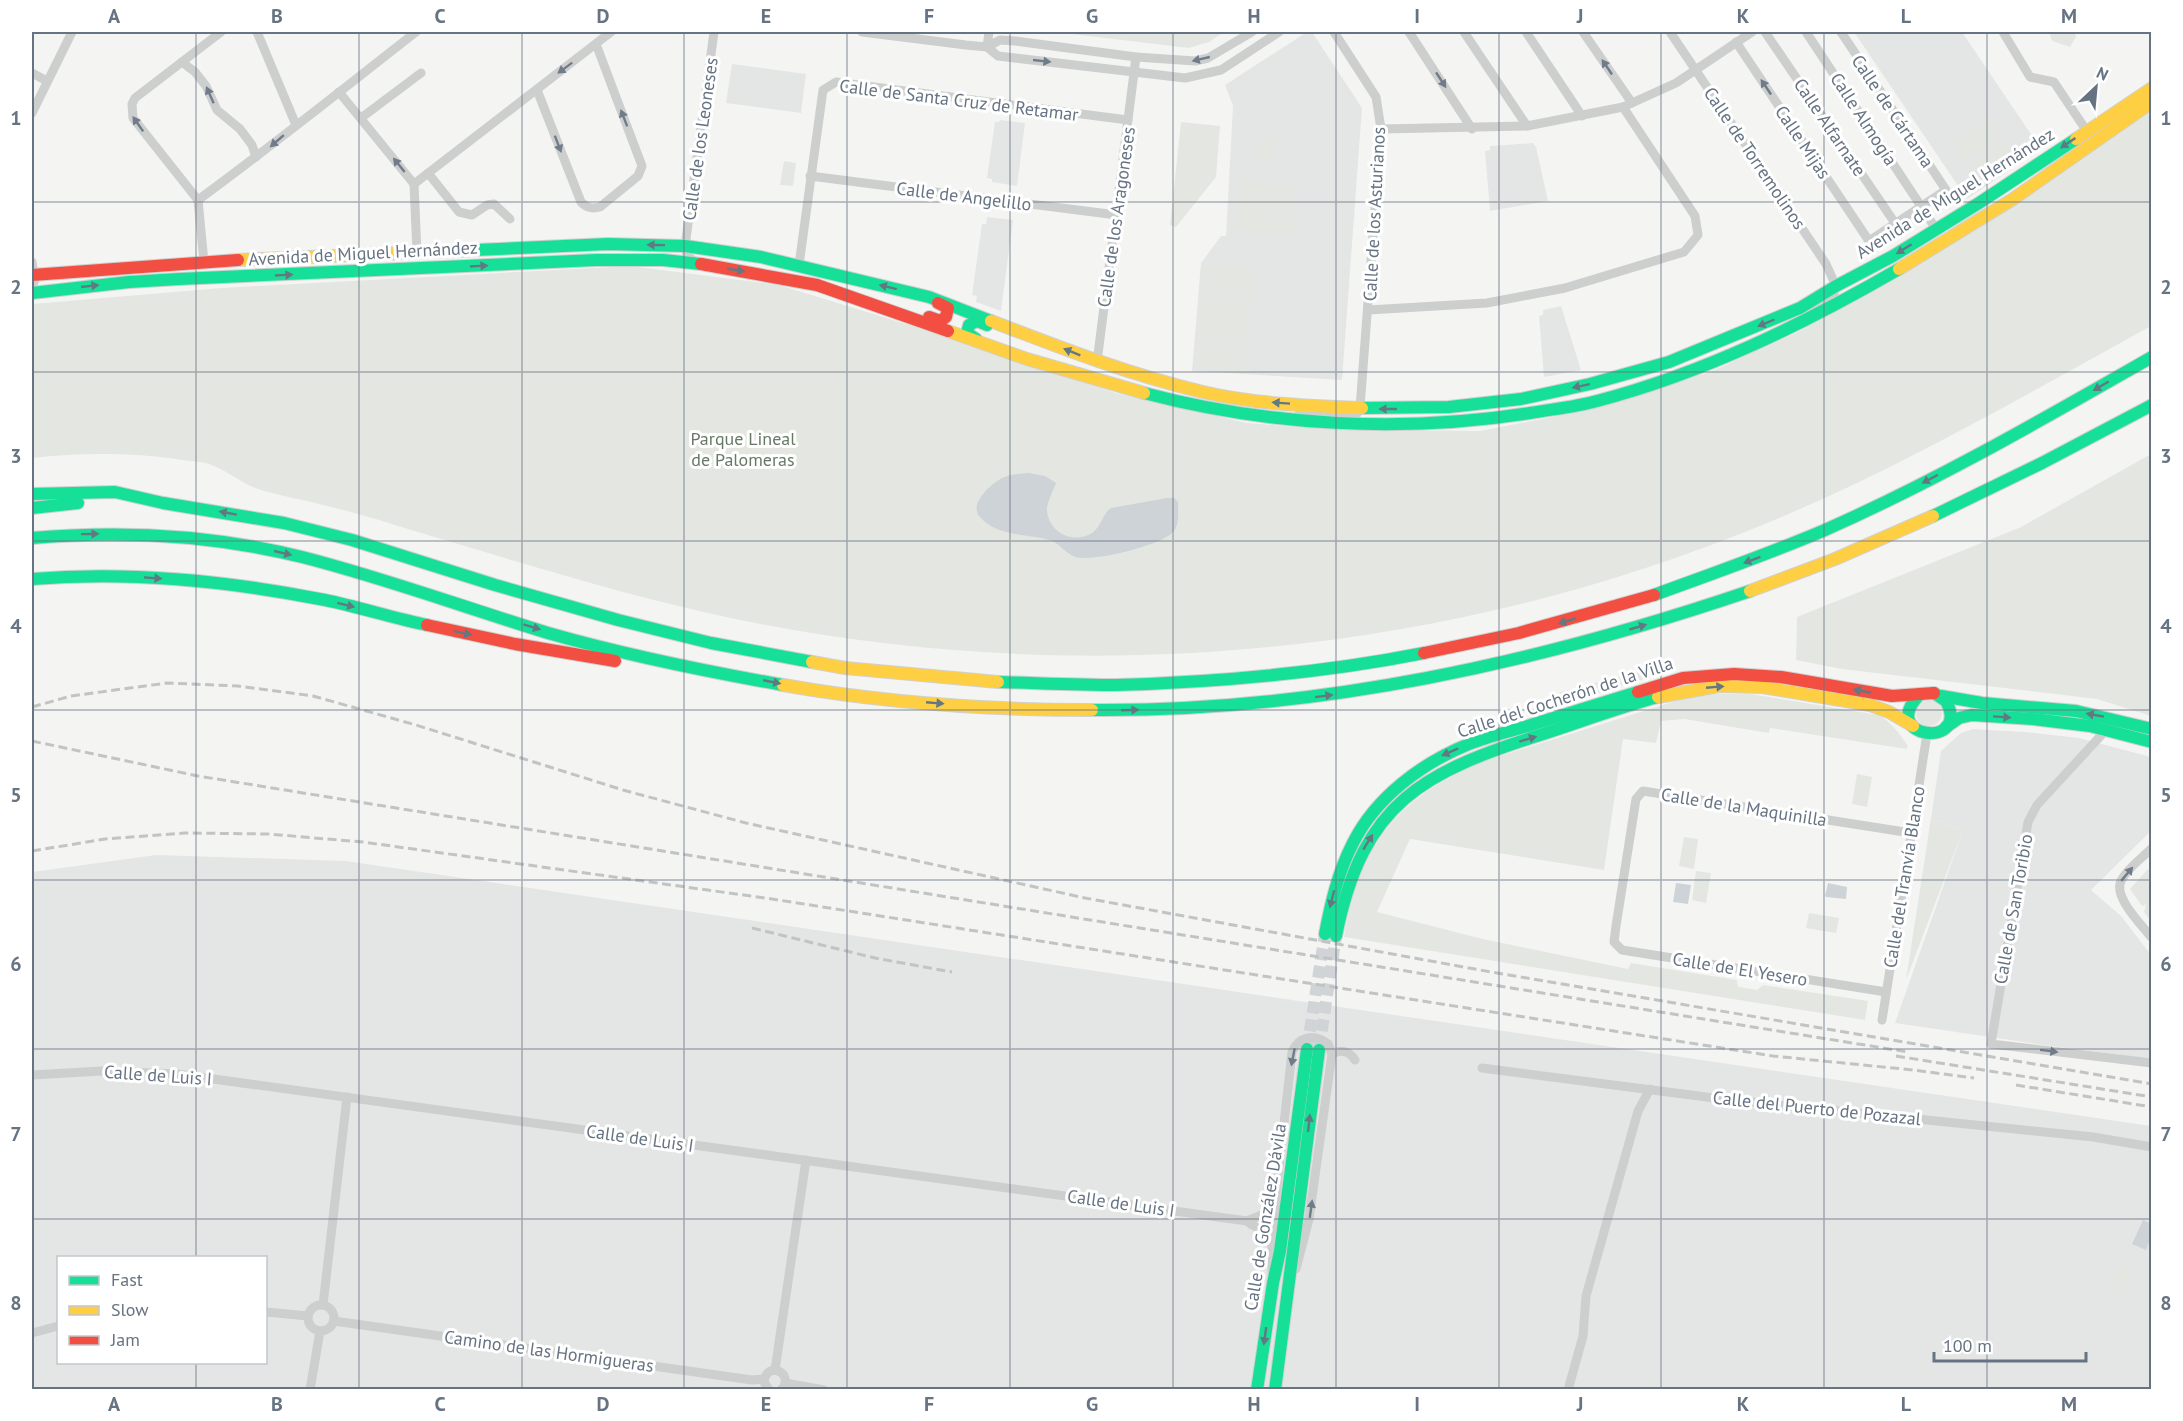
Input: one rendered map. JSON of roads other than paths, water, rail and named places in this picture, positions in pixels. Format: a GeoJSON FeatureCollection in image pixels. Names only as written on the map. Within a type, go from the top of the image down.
{"type":"FeatureCollection","features":[{"type":"Feature","properties":{"kind":"main road","name":"Avenida de Miguel Hernández"},"geometry":{"type":"LineString","coordinates":[[32,274],[204,262],[608,244],[685,246],[761,256],[929,297],[1097,362],[1180,386],[1248,400],[1360,408],[1449,407],[1521,399],[1590,384],[1669,362],[1800,308],[1893,256],[2151,88]]}},
{"type":"Feature","properties":{"kind":"main road","name":"Avenida de Miguel Hernández"},"geometry":{"type":"LineString","coordinates":[[32,293],[179,279],[585,261],[660,260],[780,277],[831,288],[1051,367],[1158,397],[1247,414],[1329,423],[1386,425],[1451,423],[1523,415],[1595,402],[1676,376],[1752,346],[1853,294],[1968,228],[2151,102]]}},
{"type":"Feature","properties":{"kind":"main road","name":"Avenida de Miguel Hernández"},"geometry":{"type":"LineString","coordinates":[[884,308],[908,311],[943,320],[948,314],[948,308],[929,297]]}},
{"type":"Feature","properties":{"kind":"main road","name":"Avenida de Miguel Hernández"},"geometry":{"type":"LineString","coordinates":[[980,342],[967,333],[967,328],[977,321],[1009,332],[1026,334]]}},
{"type":"Feature","properties":{"kind":"main road"},"geometry":{"type":"LineString","coordinates":[[32,494],[107,491],[129,493],[157,501],[286,523],[602,616],[784,658],[872,671],[974,681],[1116,685],[1199,682],[1343,668],[1473,644],[1572,620],[1705,578],[1780,549],[1916,486],[2151,357]]}},
{"type":"Feature","properties":{"kind":"main road"},"geometry":{"type":"LineString","coordinates":[[32,538],[57,535],[148,533],[242,543],[332,565],[590,645],[799,688],[877,698],[1036,710],[1120,711],[1221,706],[1347,693],[1430,679],[1501,664],[1660,621],[1803,572],[1853,552],[2036,466],[2151,405]]}},
{"type":"Feature","properties":{"kind":"main road"},"geometry":{"type":"LineString","coordinates":[[32,508],[104,501],[157,501]]}},
{"type":"Feature","properties":{"kind":"main road"},"geometry":{"type":"LineString","coordinates":[[32,579],[149,577],[222,584],[325,600],[406,621],[504,642],[667,672],[714,671]]}},
{"type":"Feature","properties":{"kind":"main road","name":"Calle del Cocherón de la Villa"},"geometry":{"type":"LineString","coordinates":[[1913,727],[1879,707],[1768,688],[1711,687],[1661,697],[1467,759],[1421,785],[1399,803],[1378,826],[1359,856],[1330,935],[1336,880],[1345,858],[1368,819],[1391,792],[1419,769],[1469,744],[1683,678],[1714,674],[1773,676],[1894,697],[1920,694]]}},
{"type":"Feature","properties":{"kind":"main road"},"geometry":{"type":"LineString","coordinates":[[2151,729],[2098,715],[2054,708],[1964,702],[1934,693],[1920,694],[1911,703],[1908,715],[1913,727],[1927,734],[1934,734],[1959,718],[1972,716],[2061,722],[2106,729],[2151,742]]}},
{"type":"Feature","properties":{"kind":"main road"},"geometry":{"type":"LineString","coordinates":[[1941,696],[1946,700],[1950,713],[1946,727]]}},
{"type":"Feature","properties":{"kind":"main road","name":"Calle de González Dávila"},"geometry":{"type":"LineString","coordinates":[[1257,1389],[1313,1050],[1291,1286],[1275,1389]]}},
{"type":"Feature","properties":{"kind":"street"},"geometry":{"type":"LineString","coordinates":[[32,113],[72,32]]}},
{"type":"Feature","properties":{"kind":"street"},"geometry":{"type":"LineString","coordinates":[[204,262],[198,200],[133,118],[132,111],[135,98],[220,32]]}},
{"type":"Feature","properties":{"kind":"street"},"geometry":{"type":"LineString","coordinates":[[257,32],[296,124]]}},
{"type":"Feature","properties":{"kind":"street"},"geometry":{"type":"LineString","coordinates":[[198,200],[256,158],[296,124],[417,32]]}},
{"type":"Feature","properties":{"kind":"street"},"geometry":{"type":"LineString","coordinates":[[414,184],[611,32]]}},
{"type":"Feature","properties":{"kind":"street","name":"Calle de los Leoneses"},"geometry":{"type":"LineString","coordinates":[[685,246],[714,32]]}},
{"type":"Feature","properties":{"kind":"street"},"geometry":{"type":"LineString","coordinates":[[862,32],[987,47],[998,56],[1185,78],[1221,70],[1279,32]]}},
{"type":"Feature","properties":{"kind":"street"},"geometry":{"type":"LineString","coordinates":[[987,47],[988,32]]}},
{"type":"Feature","properties":{"kind":"street"},"geometry":{"type":"LineString","coordinates":[[987,47],[1000,40],[1015,41],[1136,57],[1195,62],[1208,58],[1252,32]]}},
{"type":"Feature","properties":{"kind":"street","name":"Calle de los Asturianos"},"geometry":{"type":"LineString","coordinates":[[1334,32],[1376,97],[1382,129],[1360,408]]}},
{"type":"Feature","properties":{"kind":"street"},"geometry":{"type":"LineString","coordinates":[[1410,32],[1472,129]]}},
{"type":"Feature","properties":{"kind":"street"},"geometry":{"type":"LineString","coordinates":[[1464,32],[1527,126]]}},
{"type":"Feature","properties":{"kind":"street"},"geometry":{"type":"LineString","coordinates":[[1526,32],[1582,116]]}},
{"type":"Feature","properties":{"kind":"street"},"geometry":{"type":"LineString","coordinates":[[1368,310],[1487,303],[1565,288],[1684,252],[1698,235],[1695,216],[1583,32]]}},
{"type":"Feature","properties":{"kind":"street","name":"Calle de Torremolinos"},"geometry":{"type":"LineString","coordinates":[[1670,32],[1826,264],[1836,286]]}},
{"type":"Feature","properties":{"kind":"street"},"geometry":{"type":"LineString","coordinates":[[1382,129],[1472,129],[1527,126],[1627,105],[1676,83],[1752,32]]}},
{"type":"Feature","properties":{"kind":"street","name":"Calle Alfarnate"},"geometry":{"type":"LineString","coordinates":[[1766,32],[1895,224]]}},
{"type":"Feature","properties":{"kind":"street","name":"Calle Almogía"},"geometry":{"type":"LineString","coordinates":[[1806,32],[1936,229]]}},
{"type":"Feature","properties":{"kind":"street","name":"Calle de Cártama"},"geometry":{"type":"LineString","coordinates":[[1841,32],[1946,190],[1921,206]]}},
{"type":"Feature","properties":{"kind":"street"},"geometry":{"type":"LineString","coordinates":[[2003,32],[2030,76],[2054,82],[2086,130]]}},
{"type":"Feature","properties":{"kind":"street","name":"Calle Mijas"},"geometry":{"type":"LineString","coordinates":[[1736,42],[1869,241],[1895,224]]}},
{"type":"Feature","properties":{"kind":"street"},"geometry":{"type":"LineString","coordinates":[[537,90],[581,202],[593,209],[600,207],[638,176],[642,166],[596,44]]}},
{"type":"Feature","properties":{"kind":"street","name":"Calle de los Aragoneses"},"geometry":{"type":"LineString","coordinates":[[1097,362],[1136,57]]}},
{"type":"Feature","properties":{"kind":"street"},"geometry":{"type":"LineString","coordinates":[[182,62],[195,72],[206,86],[217,110],[240,129],[252,145],[256,158]]}},
{"type":"Feature","properties":{"kind":"street"},"geometry":{"type":"LineString","coordinates":[[32,73],[47,81]]}},
{"type":"Feature","properties":{"kind":"street"},"geometry":{"type":"LineString","coordinates":[[361,118],[421,73]]}},
{"type":"Feature","properties":{"kind":"street","name":"Calle de Santa Cruz de Retamar"},"geometry":{"type":"LineString","coordinates":[[799,265],[823,90],[836,81],[1128,120]]}},
{"type":"Feature","properties":{"kind":"street"},"geometry":{"type":"LineString","coordinates":[[339,92],[414,184],[417,253]]}},
{"type":"Feature","properties":{"kind":"street"},"geometry":{"type":"LineString","coordinates":[[428,173],[459,212],[472,215],[487,205],[494,204],[510,219]]}},
{"type":"Feature","properties":{"kind":"street","name":"Calle de Angelillo"},"geometry":{"type":"LineString","coordinates":[[810,176],[1117,215]]}},
{"type":"Feature","properties":{"kind":"street"},"geometry":{"type":"LineString","coordinates":[[1895,224],[1921,206]]}},
{"type":"Feature","properties":{"kind":"street"},"geometry":{"type":"LineString","coordinates":[[685,246],[687,255],[697,264]]}},
{"type":"Feature","properties":{"kind":"street","name":"Avenida de Miguel Hernández"},"geometry":{"type":"LineString","coordinates":[[1793,325],[1814,308],[1833,298],[1836,286]]}},
{"type":"Feature","properties":{"kind":"street","name":"Avenida de Miguel Hernández"},"geometry":{"type":"LineString","coordinates":[[1247,414],[1355,417],[1360,408]]}},
{"type":"Feature","properties":{"kind":"street","name":"Calle de San Toribio"},"geometry":{"type":"LineString","coordinates":[[2106,729],[2037,805],[2028,822],[1990,1044],[2151,1063]]}},
{"type":"Feature","properties":{"kind":"street","name":"Calle del Tranvía Blanco"},"geometry":{"type":"LineString","coordinates":[[1882,1020],[1927,734]]}},
{"type":"Feature","properties":{"kind":"street","name":"Calle de la Maquinilla"},"geometry":{"type":"LineString","coordinates":[[1616,926],[1636,800],[1643,791],[1911,833]]}},
{"type":"Feature","properties":{"kind":"street"},"geometry":{"type":"LineString","coordinates":[[2151,848],[2121,880],[2118,887],[2121,898],[2151,938]]}},
{"type":"Feature","properties":{"kind":"street","name":"Calle de El Yesero"},"geometry":{"type":"LineString","coordinates":[[1616,926],[1614,942],[1622,950],[1886,992]]}},
{"type":"Feature","properties":{"kind":"street","name":"Calle de González Dávila"},"geometry":{"type":"LineString","coordinates":[[1271,1240],[1292,1052],[1300,1041],[1316,1038],[1328,1044],[1332,1054],[1309,1219],[1291,1286]]}},
{"type":"Feature","properties":{"kind":"street"},"geometry":{"type":"LineString","coordinates":[[1332,1054],[1346,1052],[1355,1060]]}},
{"type":"Feature","properties":{"kind":"street","name":"Calle del Puerto de Pozazal"},"geometry":{"type":"LineString","coordinates":[[1482,1068],[1722,1099],[2093,1137],[2151,1147]]}},
{"type":"Feature","properties":{"kind":"street","name":"Calle de Luis I"},"geometry":{"type":"LineString","coordinates":[[32,1075],[102,1071],[177,1074],[1247,1221]]}},
{"type":"Feature","properties":{"kind":"street"},"geometry":{"type":"LineString","coordinates":[[1568,1389],[1583,1336],[1586,1296],[1638,1111],[1650,1089]]}},
{"type":"Feature","properties":{"kind":"street"},"geometry":{"type":"LineString","coordinates":[[323,1305],[347,1097]]}},
{"type":"Feature","properties":{"kind":"street"},"geometry":{"type":"LineString","coordinates":[[776,1370],[806,1160]]}},
{"type":"Feature","properties":{"kind":"street"},"geometry":{"type":"LineString","coordinates":[[1273,1283],[1271,1240],[1247,1221],[1269,1212],[1275,1206]]}},
{"type":"Feature","properties":{"kind":"street"},"geometry":{"type":"LineString","coordinates":[[316,1305],[323,1305],[329,1307],[334,1313],[334,1321],[326,1330],[320,1331],[313,1329],[308,1316],[310,1310],[316,1305]]}},
{"type":"Feature","properties":{"kind":"street"},"geometry":{"type":"LineString","coordinates":[[267,1312],[308,1316]]}},
{"type":"Feature","properties":{"kind":"street","name":"Camino de las Hormigueras"},"geometry":{"type":"LineString","coordinates":[[334,1321],[752,1380],[764,1379]]}},
{"type":"Feature","properties":{"kind":"street"},"geometry":{"type":"LineString","coordinates":[[32,1333],[57,1326]]}},
{"type":"Feature","properties":{"kind":"street"},"geometry":{"type":"LineString","coordinates":[[310,1389],[320,1331]]}},
{"type":"Feature","properties":{"kind":"street"},"geometry":{"type":"LineString","coordinates":[[769,1389],[764,1379],[767,1373],[776,1370]]}},
{"type":"Feature","properties":{"kind":"street"},"geometry":{"type":"LineString","coordinates":[[776,1370],[784,1375],[783,1386],[824,1389]]}},
{"type":"Feature","properties":{"kind":"tunnel"},"geometry":{"type":"LineString","coordinates":[[1307,1049],[1325,934]]}},
{"type":"Feature","properties":{"kind":"tunnel"},"geometry":{"type":"LineString","coordinates":[[1319,1049],[1336,936]]}},
{"type":"Feature","properties":{"kind":"railway"},"geometry":{"type":"LineString","coordinates":[[32,707],[71,696],[167,683],[238,686],[313,696],[416,725],[623,790],[746,823],[1085,898],[1491,972],[2152,1084]]}},
{"type":"Feature","properties":{"kind":"railway"},"geometry":{"type":"LineString","coordinates":[[32,741],[198,776],[1908,1052]]}},
{"type":"Feature","properties":{"kind":"railway"},"geometry":{"type":"LineString","coordinates":[[32,851],[105,839],[185,833],[268,834],[363,842],[772,899],[1773,1056],[1974,1078]]}},
{"type":"Feature","properties":{"kind":"railway"},"geometry":{"type":"LineString","coordinates":[[752,928],[875,958],[952,972]]}},
{"type":"Feature","properties":{"kind":"railway"},"geometry":{"type":"LineString","coordinates":[[1896,1056],[2152,1097]]}},
{"type":"Feature","properties":{"kind":"railway"},"geometry":{"type":"LineString","coordinates":[[2016,1085],[2152,1107]]}},
{"type":"Feature","properties":{"kind":"park label","name":"Parque Lineal de Palomeras"},"geometry":{"type":"Point","coordinates":[743,448]}}]}
